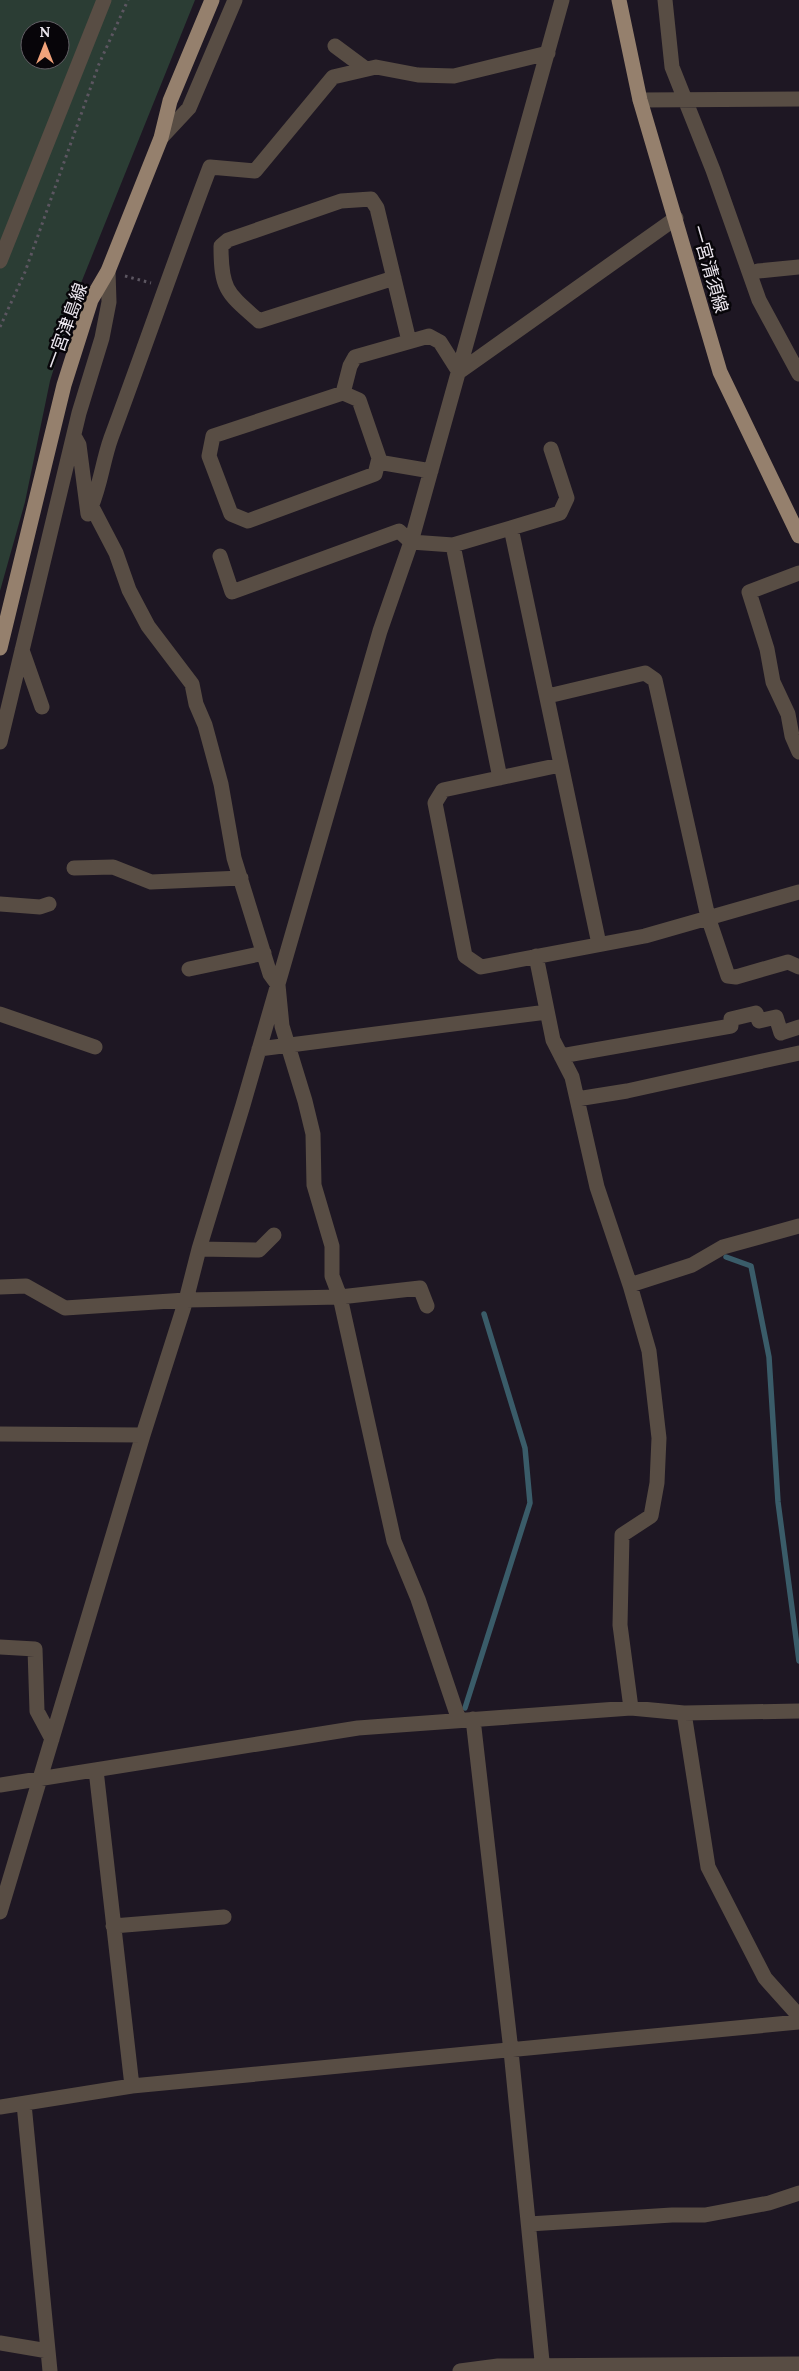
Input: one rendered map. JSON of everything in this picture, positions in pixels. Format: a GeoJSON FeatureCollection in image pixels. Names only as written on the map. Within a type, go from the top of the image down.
{"type":"FeatureCollection","features":[{"type":"Feature","properties":{"kind":"main road","name":"一宮津島線"},"geometry":{"type":"LineString","coordinates":[[0,648],[64,385],[91,300],[108,271],[161,138],[170,101],[212,0]]}},
{"type":"Feature","properties":{"kind":"main road","name":"一宮清須線"},"geometry":{"type":"LineString","coordinates":[[619,0],[640,100],[720,372],[799,536]]}},
{"type":"Feature","properties":{"kind":"street"},"geometry":{"type":"LineString","coordinates":[[0,261],[104,0]]}},
{"type":"Feature","properties":{"kind":"street"},"geometry":{"type":"LineString","coordinates":[[161,138],[189,108],[235,0]]}},
{"type":"Feature","properties":{"kind":"street"},"geometry":{"type":"LineString","coordinates":[[0,1912],[7,1868],[41,1778],[143,1435],[186,1300],[199,1249],[260,1049],[380,631],[411,542],[562,0]]}},
{"type":"Feature","properties":{"kind":"street"},"geometry":{"type":"LineString","coordinates":[[665,0],[672,67],[713,170],[759,300],[799,374]]}},
{"type":"Feature","properties":{"kind":"street"},"geometry":{"type":"LineString","coordinates":[[335,46],[366,69]]}},
{"type":"Feature","properties":{"kind":"street"},"geometry":{"type":"LineString","coordinates":[[74,436],[79,445],[88,514],[92,507],[106,450],[210,167],[256,171],[333,77],[376,67],[418,75],[454,76],[548,53]]}},
{"type":"Feature","properties":{"kind":"street"},"geometry":{"type":"LineString","coordinates":[[640,100],[799,99]]}},
{"type":"Feature","properties":{"kind":"street"},"geometry":{"type":"LineString","coordinates":[[394,278],[259,321],[232,297],[221,275],[221,246],[228,240],[341,201],[371,199],[377,208],[394,278],[409,341]]}},
{"type":"Feature","properties":{"kind":"street"},"geometry":{"type":"LineString","coordinates":[[458,372],[676,218]]}},
{"type":"Feature","properties":{"kind":"street"},"geometry":{"type":"LineString","coordinates":[[750,274],[758,271],[799,267]]}},
{"type":"Feature","properties":{"kind":"street"},"geometry":{"type":"LineString","coordinates":[[0,742],[74,436],[102,338],[110,302],[108,271]]}},
{"type":"Feature","properties":{"kind":"street"},"geometry":{"type":"LineString","coordinates":[[343,393],[350,366],[355,358],[430,336],[440,342],[458,372]]}},
{"type":"Feature","properties":{"kind":"street"},"geometry":{"type":"LineString","coordinates":[[343,393],[359,400],[379,458],[375,474],[248,521],[231,514],[209,456],[213,436],[343,393]]}},
{"type":"Feature","properties":{"kind":"street"},"geometry":{"type":"LineString","coordinates":[[220,556],[232,592],[399,531],[411,542],[453,545],[560,513],[567,498],[551,449]]}},
{"type":"Feature","properties":{"kind":"street"},"geometry":{"type":"LineString","coordinates":[[378,462],[430,471]]}},
{"type":"Feature","properties":{"kind":"street"},"geometry":{"type":"LineString","coordinates":[[92,507],[116,553],[129,590],[148,626],[192,684],[196,704],[205,725],[221,784],[234,858],[270,974],[278,985],[282,1026],[312,1134],[314,1185],[332,1246],[332,1276],[340,1298],[394,1540],[466,1720],[511,2050],[543,2369]]}},
{"type":"Feature","properties":{"kind":"street"},"geometry":{"type":"LineString","coordinates":[[511,528],[599,944]]}},
{"type":"Feature","properties":{"kind":"street"},"geometry":{"type":"LineString","coordinates":[[453,545],[500,778]]}},
{"type":"Feature","properties":{"kind":"street"},"geometry":{"type":"LineString","coordinates":[[799,573],[749,592],[763,635],[773,682],[788,714],[792,736],[799,752]]}},
{"type":"Feature","properties":{"kind":"street"},"geometry":{"type":"LineString","coordinates":[[22,650],[42,706]]}},
{"type":"Feature","properties":{"kind":"street"},"geometry":{"type":"LineString","coordinates":[[548,696],[644,673],[655,680],[708,917],[728,976],[736,977],[788,962],[799,967]]}},
{"type":"Feature","properties":{"kind":"street"},"geometry":{"type":"LineString","coordinates":[[560,765],[443,790],[435,803],[466,956],[481,967],[645,936],[708,917],[765,904],[799,892]]}},
{"type":"Feature","properties":{"kind":"street"},"geometry":{"type":"LineString","coordinates":[[74,868],[113,868],[151,882],[241,878]]}},
{"type":"Feature","properties":{"kind":"street"},"geometry":{"type":"LineString","coordinates":[[0,904],[40,907],[49,904]]}},
{"type":"Feature","properties":{"kind":"street"},"geometry":{"type":"LineString","coordinates":[[189,968],[264,953]]}},
{"type":"Feature","properties":{"kind":"street"},"geometry":{"type":"LineString","coordinates":[[536,956],[553,1040],[572,1077],[597,1187],[630,1285],[649,1351],[659,1438],[657,1483],[651,1516],[622,1535],[620,1625],[631,1708]]}},
{"type":"Feature","properties":{"kind":"street"},"geometry":{"type":"LineString","coordinates":[[260,1049],[547,1012]]}},
{"type":"Feature","properties":{"kind":"street"},"geometry":{"type":"LineString","coordinates":[[561,1056],[731,1026],[731,1019],[756,1013],[759,1021],[776,1017],[781,1033],[799,1027]]}},
{"type":"Feature","properties":{"kind":"street"},"geometry":{"type":"LineString","coordinates":[[0,1014],[95,1046]]}},
{"type":"Feature","properties":{"kind":"street"},"geometry":{"type":"LineString","coordinates":[[577,1099],[656,1086],[799,1053]]}},
{"type":"Feature","properties":{"kind":"street"},"geometry":{"type":"LineString","coordinates":[[630,1285],[692,1265],[723,1247],[799,1226]]}},
{"type":"Feature","properties":{"kind":"street"},"geometry":{"type":"LineString","coordinates":[[199,1249],[259,1250],[274,1235]]}},
{"type":"Feature","properties":{"kind":"street"},"geometry":{"type":"LineString","coordinates":[[0,1287],[26,1286],[65,1308],[186,1300],[340,1298],[420,1288],[426,1306]]}},
{"type":"Feature","properties":{"kind":"street"},"geometry":{"type":"LineString","coordinates":[[0,1434],[143,1435]]}},
{"type":"Feature","properties":{"kind":"street"},"geometry":{"type":"LineString","coordinates":[[0,1647],[35,1649],[37,1711],[52,1740]]}},
{"type":"Feature","properties":{"kind":"street"},"geometry":{"type":"LineString","coordinates":[[0,1785],[358,1728],[631,1708],[684,1714],[799,1711]]}},
{"type":"Feature","properties":{"kind":"street"},"geometry":{"type":"LineString","coordinates":[[684,1714],[708,1867],[765,1978],[799,2016]]}},
{"type":"Feature","properties":{"kind":"street"},"geometry":{"type":"LineString","coordinates":[[96,1770],[132,2086]]}},
{"type":"Feature","properties":{"kind":"street"},"geometry":{"type":"LineString","coordinates":[[114,1926],[224,1917]]}},
{"type":"Feature","properties":{"kind":"street"},"geometry":{"type":"LineString","coordinates":[[0,2107],[132,2086],[799,2022]]}},
{"type":"Feature","properties":{"kind":"street"},"geometry":{"type":"LineString","coordinates":[[24,2104],[50,2371]]}},
{"type":"Feature","properties":{"kind":"street"},"geometry":{"type":"LineString","coordinates":[[529,2224],[672,2215],[705,2215],[769,2203],[799,2194]]}},
{"type":"Feature","properties":{"kind":"street"},"geometry":{"type":"LineString","coordinates":[[0,2344],[48,2352]]}},
{"type":"Feature","properties":{"kind":"street"},"geometry":{"type":"LineString","coordinates":[[460,2371],[498,2366],[543,2369],[799,2364]]}},
{"type":"Feature","properties":{"kind":"path"},"geometry":{"type":"LineString","coordinates":[[0,327],[25,272],[99,64],[128,0]]}},
{"type":"Feature","properties":{"kind":"path"},"geometry":{"type":"LineString","coordinates":[[108,271],[166,287]]}},
{"type":"Feature","properties":{"kind":"green space"},"geometry":{"type":"Polygon","coordinates":[[[0,0],[195,0],[77,293],[50,381],[25,502],[0,591],[0,0]]]}},
{"type":"Feature","properties":{"kind":"waterway"},"geometry":{"type":"LineString","coordinates":[[726,1257],[751,1266],[769,1357],[778,1502],[799,1661]]}},
{"type":"Feature","properties":{"kind":"waterway"},"geometry":{"type":"LineString","coordinates":[[465,1708],[530,1503],[525,1448],[484,1314]]}}]}
